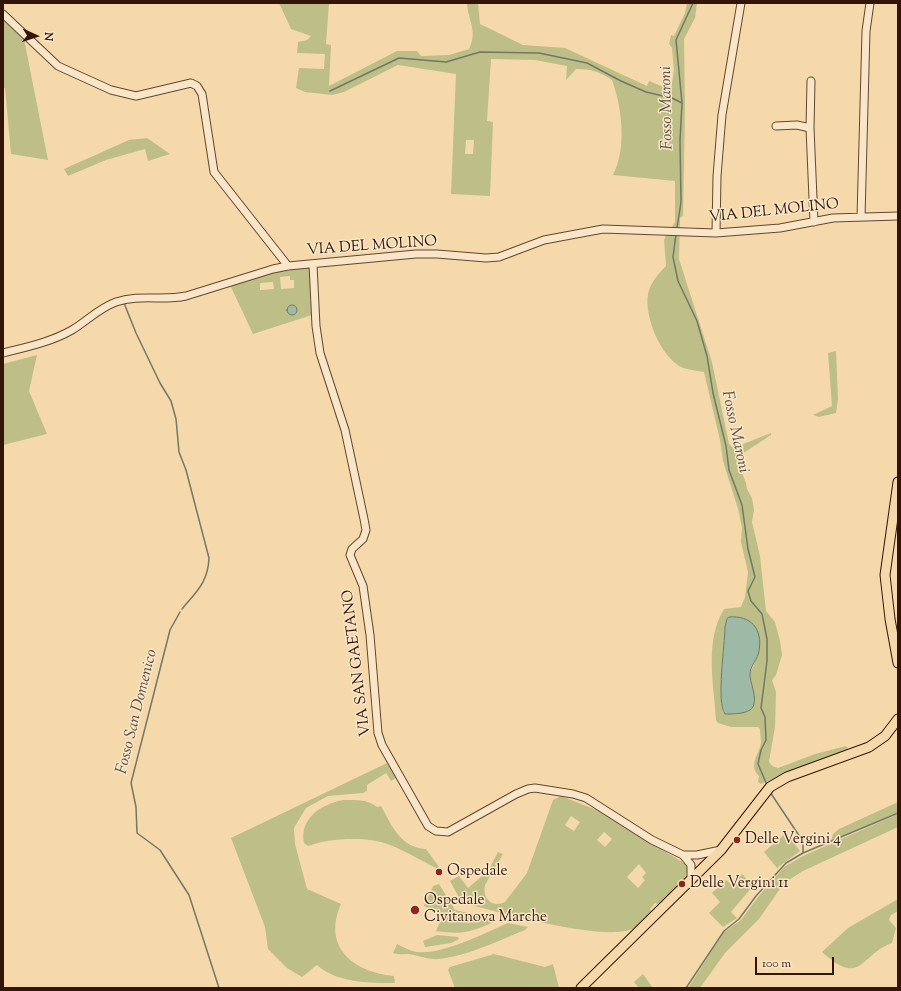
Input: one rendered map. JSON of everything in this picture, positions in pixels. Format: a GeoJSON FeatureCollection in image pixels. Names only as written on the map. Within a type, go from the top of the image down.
{"type":"FeatureCollection","features":[{"type":"Feature","properties":{"kind":"main road"},"geometry":{"type":"LineString","coordinates":[[898,482],[885,575],[890,620],[898,663]]}},
{"type":"Feature","properties":{"kind":"main road"},"geometry":{"type":"LineString","coordinates":[[581,988],[721,850],[743,824],[765,792],[787,777],[869,747],[885,736],[898,718]]}},
{"type":"Feature","properties":{"kind":"street"},"geometry":{"type":"LineString","coordinates":[[716,233],[717,176],[722,114],[741,3]]}},
{"type":"Feature","properties":{"kind":"street"},"geometry":{"type":"LineString","coordinates":[[861,217],[866,31],[870,3]]}},
{"type":"Feature","properties":{"kind":"street"},"geometry":{"type":"LineString","coordinates":[[3,14],[58,66],[120,93],[136,96],[155,93],[188,83],[197,86],[202,94],[214,172],[288,266]]}},
{"type":"Feature","properties":{"kind":"street"},"geometry":{"type":"LineString","coordinates":[[811,81],[810,128],[814,222]]}},
{"type":"Feature","properties":{"kind":"street"},"geometry":{"type":"LineString","coordinates":[[776,126],[797,125],[810,128]]}},
{"type":"Feature","properties":{"kind":"street","name":"VIA DEL MOLINO"},"geometry":{"type":"LineString","coordinates":[[3,353],[63,335],[100,310],[119,301],[131,299],[173,299],[273,269],[288,266],[416,254],[494,258],[507,255],[544,240],[590,231],[619,229],[686,233],[716,233],[775,228],[861,217],[898,216]]}},
{"type":"Feature","properties":{"kind":"street","name":"VIA SAN GAETANO"},"geometry":{"type":"LineString","coordinates":[[313,264],[316,326],[320,353],[345,430],[366,530],[363,539],[352,549],[350,556],[363,586],[370,635],[378,733],[382,745],[428,826],[436,831],[448,832],[516,794],[528,788],[535,788],[573,794],[586,798],[652,840],[683,855],[691,865]]}},
{"type":"Feature","properties":{"kind":"street","name":"VIA SAN GAETANO"},"geometry":{"type":"LineString","coordinates":[[683,855],[697,855],[721,850]]}},
{"type":"Feature","properties":{"kind":"street"},"geometry":{"type":"LineString","coordinates":[[697,855],[703,868]]}},
{"type":"Feature","properties":{"kind":"street"},"geometry":{"type":"LineString","coordinates":[[691,880],[691,865],[703,868]]}},
{"type":"Feature","properties":{"kind":"green space"},"geometry":{"type":"Polygon","coordinates":[[[279,3],[329,3],[326,44],[331,45],[329,86],[397,51],[417,51],[421,56],[449,55],[469,49],[472,43],[473,31],[467,3],[478,3],[480,24],[523,45],[565,48],[647,86],[649,81],[671,90],[674,70],[672,48],[669,44],[671,35],[674,36],[685,13],[687,3],[697,3],[695,18],[684,39],[685,110],[683,216],[680,218],[679,259],[712,362],[729,444],[733,448],[771,433],[771,435],[736,458],[747,489],[752,498],[754,510],[752,522],[760,556],[766,611],[775,622],[782,655],[776,675],[772,680],[776,692],[775,727],[769,762],[772,766],[778,768],[815,754],[846,746],[849,750],[808,764],[761,784],[758,782],[759,776],[754,768],[761,743],[760,729],[758,727],[731,727],[718,723],[716,720],[712,678],[712,649],[714,635],[724,609],[741,607],[745,597],[748,572],[741,542],[742,527],[723,461],[720,440],[704,372],[683,368],[675,363],[661,346],[649,314],[647,303],[649,290],[655,278],[666,266],[664,240],[668,230],[675,222],[675,181],[613,175],[620,153],[622,128],[612,80],[595,72],[576,69],[566,80],[567,66],[535,60],[491,59],[487,121],[493,122],[490,196],[451,194],[456,74],[398,65],[344,92],[332,95],[305,92],[296,88],[299,68],[324,69],[325,54],[297,53],[298,42],[307,40],[311,36],[291,29],[279,3]],[[466,140],[465,154],[473,154],[474,140],[466,140]],[[727,619],[722,664],[722,710],[725,714],[734,714],[750,710],[754,702],[750,673],[756,660],[747,619],[727,619]]]}},
{"type":"Feature","properties":{"kind":"green space"},"geometry":{"type":"Polygon","coordinates":[[[3,17],[24,39],[48,160],[11,154],[5,88],[3,88],[3,17]]]}},
{"type":"Feature","properties":{"kind":"green space"},"geometry":{"type":"Polygon","coordinates":[[[147,138],[170,154],[148,161],[145,149],[106,160],[68,176],[64,169],[129,140],[147,138]]]}},
{"type":"Feature","properties":{"kind":"green space"},"geometry":{"type":"Polygon","coordinates":[[[306,268],[312,269],[312,298],[310,301],[314,301],[315,314],[253,334],[230,285],[271,273],[306,268]],[[290,276],[280,277],[281,289],[294,288],[294,280],[290,280],[290,276]],[[273,282],[260,283],[260,290],[274,289],[273,282]]]}},
{"type":"Feature","properties":{"kind":"green space"},"geometry":{"type":"Polygon","coordinates":[[[836,351],[838,399],[836,413],[819,417],[813,415],[832,406],[828,353],[836,351]]]}},
{"type":"Feature","properties":{"kind":"green space"},"geometry":{"type":"Polygon","coordinates":[[[37,355],[29,391],[47,434],[3,445],[3,364],[37,355]]]}},
{"type":"Feature","properties":{"kind":"green space"},"geometry":{"type":"Polygon","coordinates":[[[387,763],[396,778],[391,781],[386,773],[367,785],[367,791],[363,793],[328,796],[306,808],[294,828],[295,844],[307,889],[341,904],[336,919],[336,933],[339,945],[345,955],[354,963],[366,969],[379,974],[394,976],[395,983],[375,983],[344,979],[325,971],[317,965],[302,977],[287,968],[268,949],[265,927],[231,838],[387,763]]]}},
{"type":"Feature","properties":{"kind":"green space"},"geometry":{"type":"Polygon","coordinates":[[[561,796],[599,811],[687,865],[687,871],[682,882],[673,892],[658,904],[655,903],[650,909],[652,913],[639,925],[630,930],[614,932],[594,931],[548,924],[462,903],[450,881],[459,876],[468,888],[488,871],[498,852],[503,854],[485,885],[484,890],[487,898],[492,903],[500,904],[505,902],[527,873],[553,800],[561,796]],[[571,816],[565,825],[574,831],[580,822],[571,816]],[[604,832],[597,840],[605,847],[612,839],[604,832]],[[639,864],[627,877],[638,888],[645,880],[642,877],[646,873],[639,864]]]}},
{"type":"Feature","properties":{"kind":"green space"},"geometry":{"type":"Polygon","coordinates":[[[343,800],[361,800],[377,807],[381,806],[398,835],[410,845],[417,848],[426,849],[442,871],[403,851],[381,842],[349,839],[327,841],[308,846],[304,843],[303,834],[309,819],[327,805],[343,800]]]}},
{"type":"Feature","properties":{"kind":"green space"},"geometry":{"type":"Polygon","coordinates":[[[898,802],[898,812],[831,841],[833,834],[839,829],[898,802]]]}},
{"type":"Feature","properties":{"kind":"green space"},"geometry":{"type":"Polygon","coordinates":[[[898,814],[898,827],[803,871],[784,883],[759,919],[725,953],[700,988],[688,988],[724,932],[741,920],[758,897],[784,867],[803,856],[898,814]]]}},
{"type":"Feature","properties":{"kind":"green space"},"geometry":{"type":"Polygon","coordinates":[[[786,833],[800,851],[777,868],[764,852],[786,833]]]}},
{"type":"Feature","properties":{"kind":"green space"},"geometry":{"type":"Polygon","coordinates":[[[742,874],[753,886],[731,912],[737,918],[723,927],[709,913],[720,902],[712,893],[726,880],[731,884],[742,874]]]}},
{"type":"Feature","properties":{"kind":"green space"},"geometry":{"type":"Polygon","coordinates":[[[439,884],[455,910],[495,919],[494,922],[460,933],[436,931],[443,915],[424,906],[433,886],[439,884]]]}},
{"type":"Feature","properties":{"kind":"green space"},"geometry":{"type":"Polygon","coordinates":[[[898,899],[898,911],[891,915],[889,920],[896,928],[892,943],[881,948],[860,966],[853,968],[845,967],[835,962],[822,952],[848,928],[898,899]]]}},
{"type":"Feature","properties":{"kind":"green space"},"geometry":{"type":"Polygon","coordinates":[[[508,923],[528,927],[525,930],[482,948],[450,957],[435,959],[393,953],[397,944],[417,952],[427,952],[451,947],[508,923]]]}},
{"type":"Feature","properties":{"kind":"green space"},"geometry":{"type":"Polygon","coordinates":[[[437,935],[458,937],[459,939],[451,943],[425,947],[423,941],[437,935]]]}},
{"type":"Feature","properties":{"kind":"green space"},"geometry":{"type":"Polygon","coordinates":[[[494,954],[545,967],[553,964],[559,988],[455,988],[448,970],[450,967],[494,954]]]}},
{"type":"Feature","properties":{"kind":"green space"},"geometry":{"type":"Polygon","coordinates":[[[643,974],[653,988],[639,988],[634,982],[643,974]]]}},
{"type":"Feature","properties":{"kind":"shaded area"},"geometry":{"type":"Polygon","coordinates":[[[290,305],[294,305],[296,306],[296,314],[290,315],[287,312],[287,308],[290,305]]]}},
{"type":"Feature","properties":{"kind":"shaded area"},"geometry":{"type":"Polygon","coordinates":[[[729,617],[744,618],[754,625],[759,636],[760,643],[758,654],[751,668],[750,674],[754,693],[753,707],[750,710],[738,714],[725,714],[722,708],[721,698],[725,627],[729,617]]]}},
{"type":"Feature","properties":{"kind":"waterway","name":"Fosso Maroni"},"geometry":{"type":"LineString","coordinates":[[677,228],[681,202],[680,140],[682,103],[676,40],[693,3]]}},
{"type":"Feature","properties":{"kind":"waterway"},"geometry":{"type":"LineString","coordinates":[[330,91],[399,58],[446,62],[480,52],[539,53],[587,63],[646,92],[672,98],[682,103]]}},
{"type":"Feature","properties":{"kind":"waterway","name":"Fosso Maroni"},"geometry":{"type":"LineString","coordinates":[[676,234],[673,257],[678,281],[697,321],[707,356],[713,393],[726,446],[729,470],[742,505],[748,549],[755,577],[748,591],[751,601],[762,614],[767,639],[767,661],[761,708],[765,717],[766,740],[761,750],[758,764],[767,785]]}},
{"type":"Feature","properties":{"kind":"waterway","name":"Fosso San Domenico"},"geometry":{"type":"LineString","coordinates":[[124,303],[136,333],[160,383],[171,401],[176,419],[179,452],[186,470],[209,558],[206,574],[201,586],[182,609]]}},
{"type":"Feature","properties":{"kind":"waterway","name":"Fosso San Domenico"},"geometry":{"type":"LineString","coordinates":[[180,612],[170,630],[131,783],[136,807],[137,833],[160,850],[189,895],[219,988]]}},
{"type":"Feature","properties":{"kind":"waterway","name":"Fosso Maroni"},"geometry":{"type":"LineString","coordinates":[[770,792],[800,837],[803,843],[803,853]]}},
{"type":"Feature","properties":{"kind":"waterway"},"geometry":{"type":"LineString","coordinates":[[686,988],[724,931],[739,919],[756,896],[786,863],[803,853],[898,813]]}},
{"type":"Feature","properties":{"kind":"place","name":"Delle Vergini 4"},"geometry":{"type":"Point","coordinates":[737,840]}},
{"type":"Feature","properties":{"kind":"place","name":"Ospedale"},"geometry":{"type":"Point","coordinates":[439,872]}},
{"type":"Feature","properties":{"kind":"place","name":"Delle Vergini 11"},"geometry":{"type":"Point","coordinates":[682,884]}},
{"type":"Feature","properties":{"kind":"place","name":"Ospedale Civitanova Marche"},"geometry":{"type":"Point","coordinates":[415,910]}}]}
